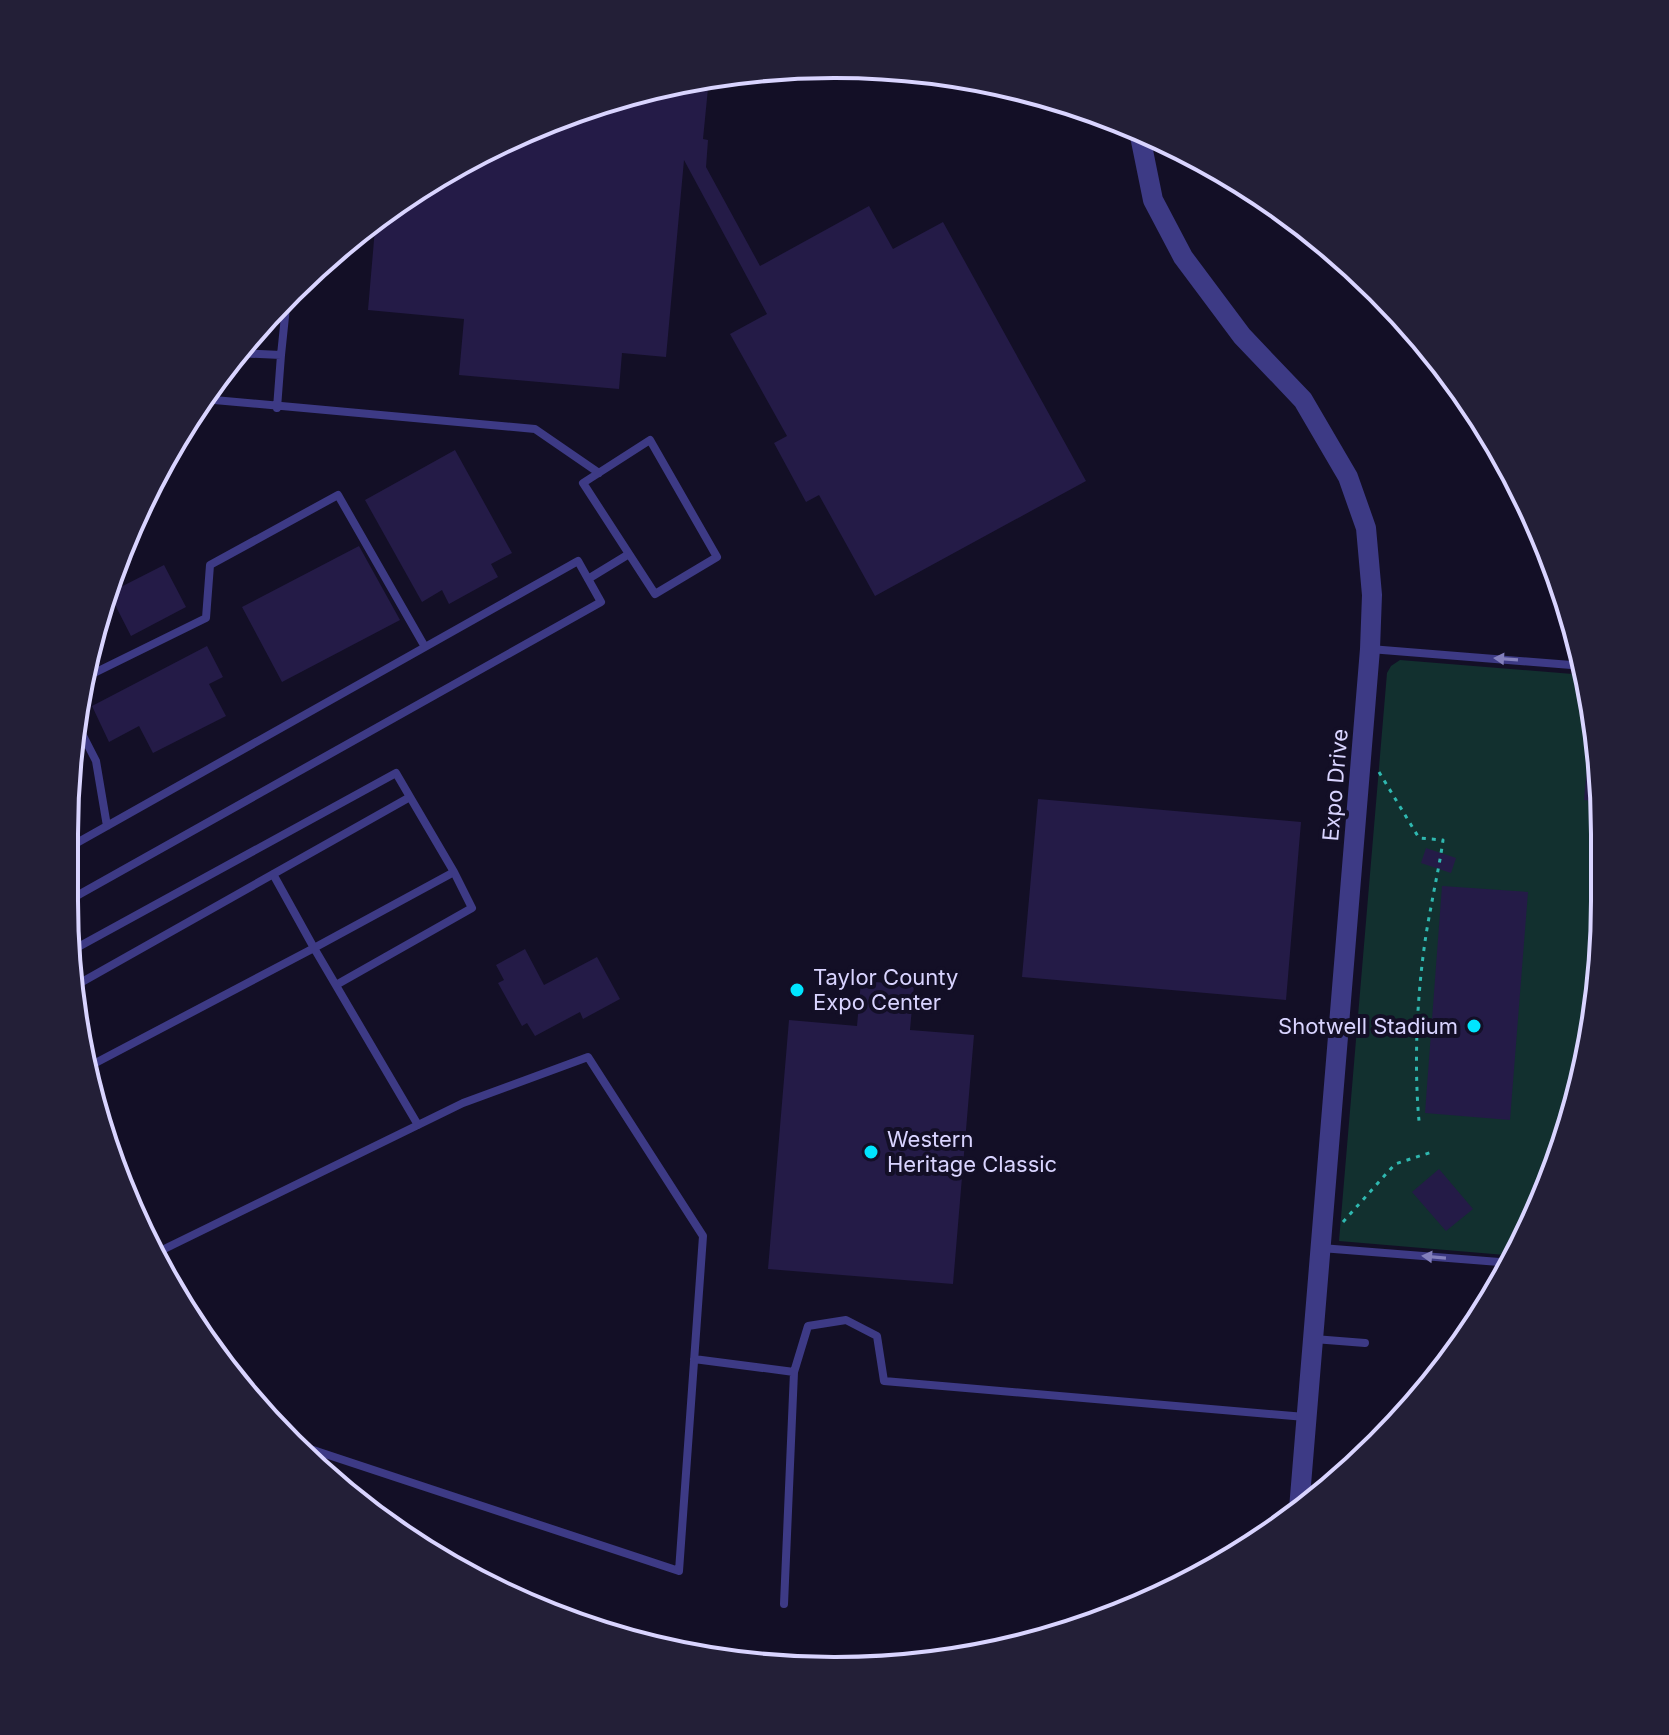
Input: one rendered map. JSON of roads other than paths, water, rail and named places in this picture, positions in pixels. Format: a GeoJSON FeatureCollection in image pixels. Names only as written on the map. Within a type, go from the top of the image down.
{"type":"FeatureCollection","features":[{"type":"Feature","properties":{"kind":"street","name":"Expo Drive"},"geometry":{"type":"LineString","coordinates":[[1142,144],[1153,200],[1183,257],[1242,336],[1303,400],[1348,477],[1366,528],[1372,595],[1370,649],[1312,1339],[1302,1495]]}},
{"type":"Feature","properties":{"kind":"lane"},"geometry":{"type":"LineString","coordinates":[[277,408],[285,316]]}},
{"type":"Feature","properties":{"kind":"lane"},"geometry":{"type":"LineString","coordinates":[[251,354],[281,355]]}},
{"type":"Feature","properties":{"kind":"lane"},"geometry":{"type":"LineString","coordinates":[[215,400],[535,429],[599,473]]}},
{"type":"Feature","properties":{"kind":"lane"},"geometry":{"type":"LineString","coordinates":[[650,440],[717,557],[655,594],[583,483],[599,473],[650,440]]}},
{"type":"Feature","properties":{"kind":"lane"},"geometry":{"type":"LineString","coordinates":[[96,672],[206,618],[210,565],[338,495],[425,647]]}},
{"type":"Feature","properties":{"kind":"lane"},"geometry":{"type":"LineString","coordinates":[[588,579],[629,554]]}},
{"type":"Feature","properties":{"kind":"lane"},"geometry":{"type":"LineString","coordinates":[[78,842],[578,561],[601,602],[78,895]]}},
{"type":"Feature","properties":{"kind":"lane"},"geometry":{"type":"LineString","coordinates":[[1370,649],[1571,665]]}},
{"type":"Feature","properties":{"kind":"lane"},"geometry":{"type":"LineString","coordinates":[[84,737],[96,761],[107,826]]}},
{"type":"Feature","properties":{"kind":"lane"},"geometry":{"type":"LineString","coordinates":[[80,946],[396,773],[472,908],[336,985]]}},
{"type":"Feature","properties":{"kind":"lane"},"geometry":{"type":"LineString","coordinates":[[83,982],[410,797]]}},
{"type":"Feature","properties":{"kind":"lane"},"geometry":{"type":"LineString","coordinates":[[96,1063],[454,872]]}},
{"type":"Feature","properties":{"kind":"lane"},"geometry":{"type":"LineString","coordinates":[[273,874],[418,1125]]}},
{"type":"Feature","properties":{"kind":"lane"},"geometry":{"type":"LineString","coordinates":[[163,1249],[463,1103],[588,1057],[703,1236],[679,1571],[317,1451]]}},
{"type":"Feature","properties":{"kind":"lane"},"geometry":{"type":"LineString","coordinates":[[1320,1248],[1499,1262]]}},
{"type":"Feature","properties":{"kind":"lane"},"geometry":{"type":"LineString","coordinates":[[784,1604],[794,1372],[808,1326],[846,1320],[877,1336],[884,1381],[1306,1417]]}},
{"type":"Feature","properties":{"kind":"lane"},"geometry":{"type":"LineString","coordinates":[[1312,1339],[1365,1343]]}},
{"type":"Feature","properties":{"kind":"lane"},"geometry":{"type":"LineString","coordinates":[[694,1359],[794,1372]]}},
{"type":"Feature","properties":{"kind":"place","name":"Taylor County Expo Center"},"geometry":{"type":"Point","coordinates":[797,990]}},
{"type":"Feature","properties":{"kind":"place","name":"Shotwell Stadium"},"geometry":{"type":"Point","coordinates":[1474,1026]}},
{"type":"Feature","properties":{"kind":"place","name":"Western Heritage Classic"},"geometry":{"type":"Point","coordinates":[871,1152]}}]}
